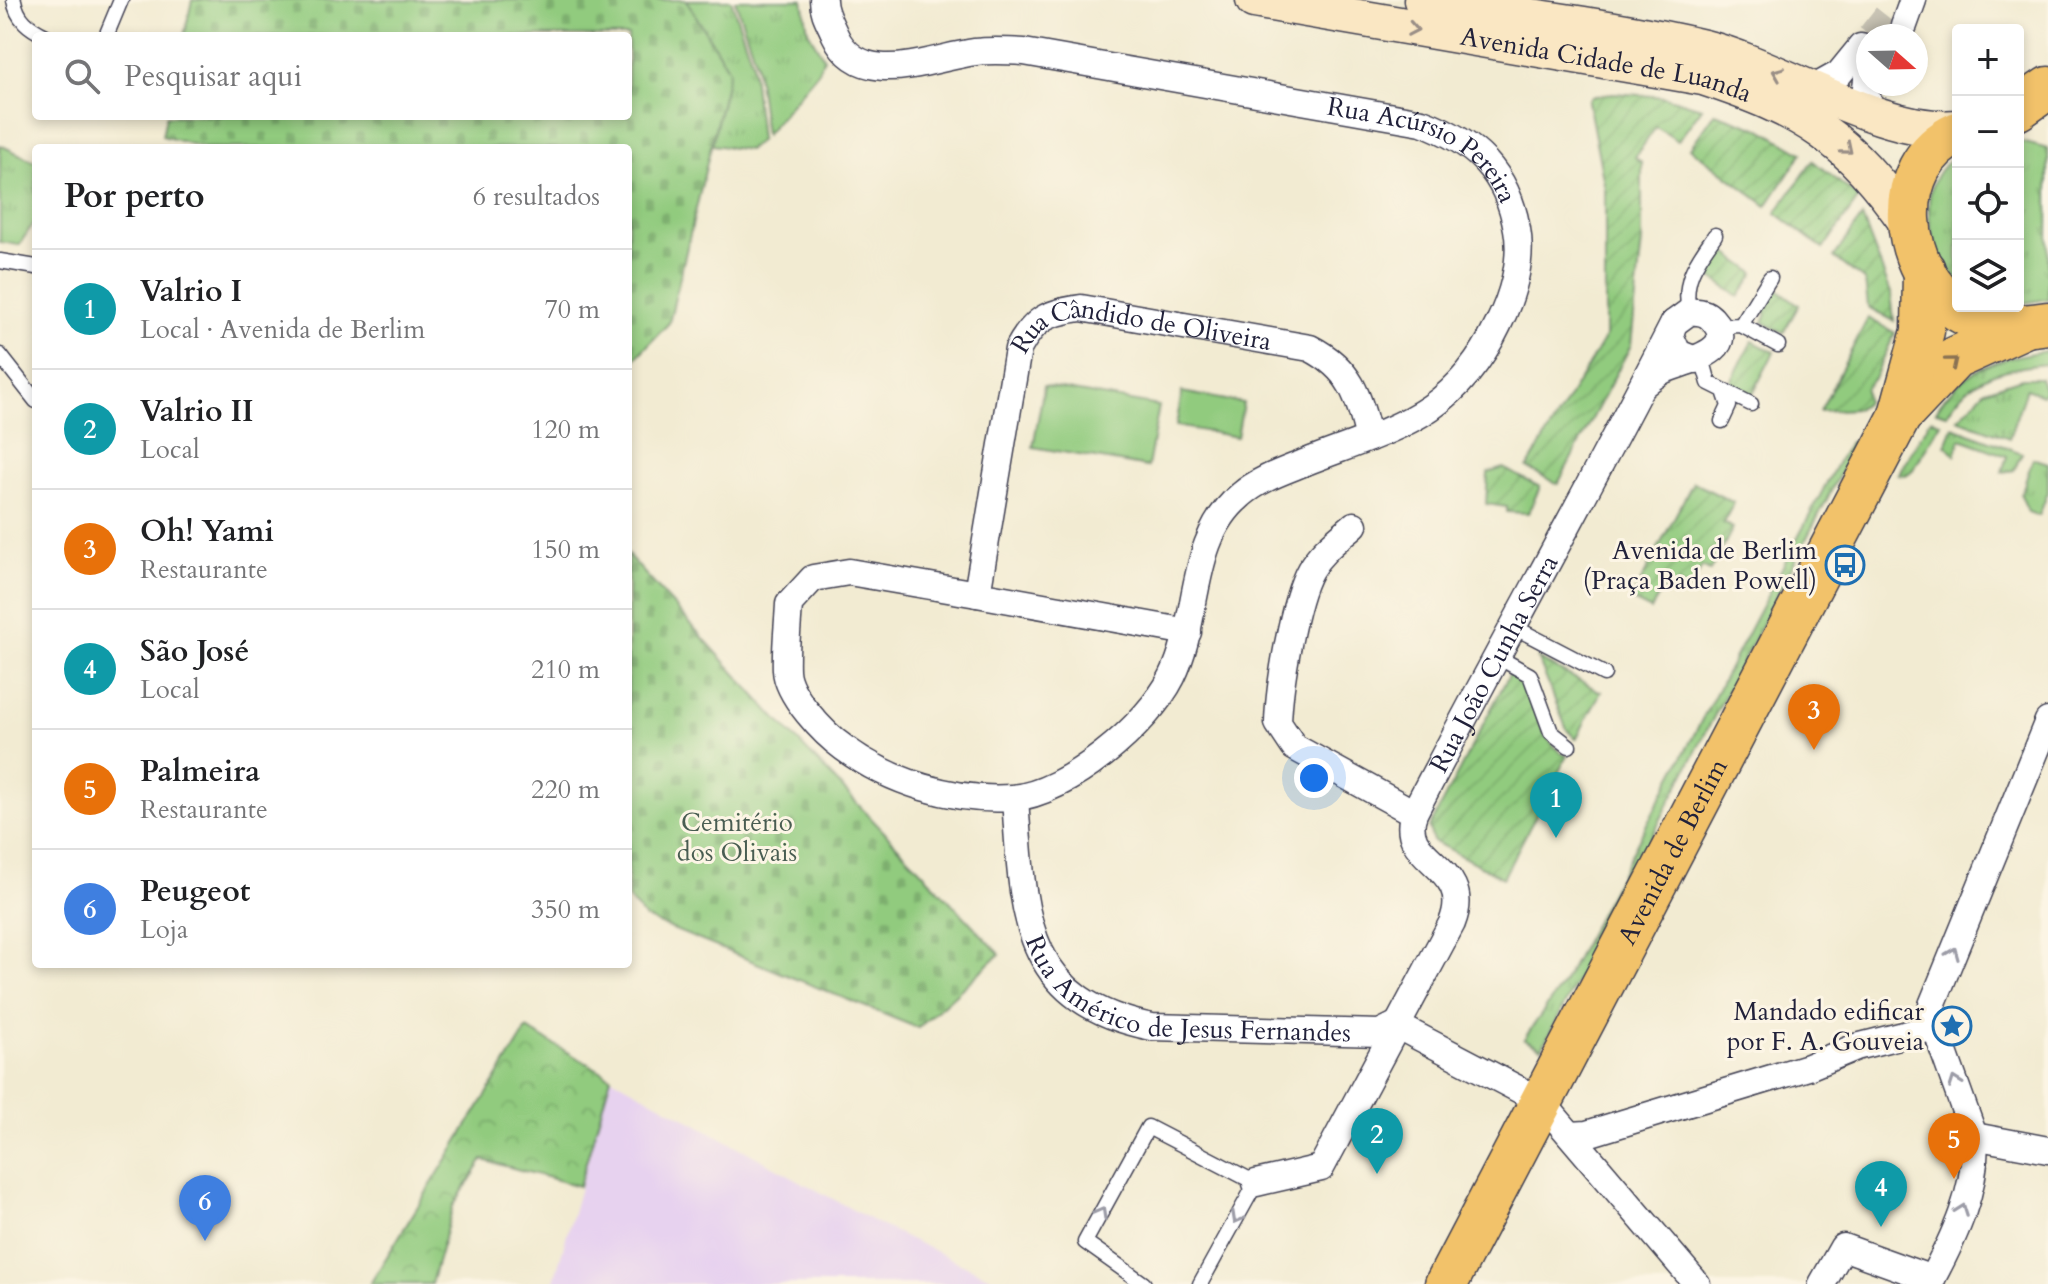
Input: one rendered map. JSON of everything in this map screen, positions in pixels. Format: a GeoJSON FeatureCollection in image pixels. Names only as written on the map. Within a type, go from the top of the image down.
{"type":"FeatureCollection","features":[{"type":"Feature","properties":{"kind":"main road","name":"Avenida Cidade de Luanda"},"geometry":{"type":"LineString","coordinates":[[1254,0],[1498,14],[1703,77],[1784,107],[1854,154],[1909,225]]}},
{"type":"Feature","properties":{"kind":"main road","name":"Avenida Cidade de Luanda"},"geometry":{"type":"LineString","coordinates":[[1422,0],[1701,47],[1736,57],[1873,112],[1928,128],[1952,130]]}},
{"type":"Feature","properties":{"kind":"main road"},"geometry":{"type":"LineString","coordinates":[[2024,105],[2048,88]]}},
{"type":"Feature","properties":{"kind":"main road"},"geometry":{"type":"LineString","coordinates":[[2024,122],[2048,127]]}},
{"type":"Feature","properties":{"kind":"main road"},"geometry":{"type":"LineString","coordinates":[[1952,134],[1932,149],[1915,173],[1908,206],[1909,225],[1924,270],[1948,303],[1960,311],[1987,323],[2037,325]]}},
{"type":"Feature","properties":{"kind":"main road","name":"Avenida de Berlim"},"geometry":{"type":"LineString","coordinates":[[1446,1284],[1899,418],[1923,331],[1924,270]]}},
{"type":"Feature","properties":{"kind":"main road","name":"Avenida de Berlim"},"geometry":{"type":"LineString","coordinates":[[1899,418],[1955,358],[2037,325]]}},
{"type":"Feature","properties":{"kind":"street","name":"Rua Acúrsio Pereira"},"geometry":{"type":"LineString","coordinates":[[823,0],[823,9],[841,48],[875,67],[893,69],[974,52],[1024,52],[1422,122],[1453,134],[1489,163],[1512,202],[1520,243],[1510,301],[1485,353],[1460,384],[1417,419],[1273,475],[1240,495],[1214,528],[1205,546],[1188,632],[1172,677],[1143,720],[1103,755],[1059,782],[1015,798],[965,796],[918,786],[878,770],[842,747],[808,714],[786,674],[789,604],[813,578],[849,572],[977,594]]}},
{"type":"Feature","properties":{"kind":"street"},"geometry":{"type":"LineString","coordinates":[[1814,88],[1839,74],[1856,53]]}},
{"type":"Feature","properties":{"kind":"street"},"geometry":{"type":"LineString","coordinates":[[1866,96],[1873,112]]}},
{"type":"Feature","properties":{"kind":"street","name":"Rua Cândido de Oliveira"},"geometry":{"type":"LineString","coordinates":[[977,594],[1018,349],[1031,326],[1054,312],[1081,308],[1310,348],[1332,359],[1348,377],[1369,438]]}},
{"type":"Feature","properties":{"kind":"street"},"geometry":{"type":"LineString","coordinates":[[1642,386],[1663,370],[1699,359],[1716,345],[1728,325],[1703,313],[1681,317],[1670,335],[1673,348],[1683,357],[1699,359]]}},
{"type":"Feature","properties":{"kind":"street","name":"Rua João Cunha Serra"},"geometry":{"type":"LineString","coordinates":[[1414,813],[1681,317]]}},
{"type":"Feature","properties":{"kind":"street"},"geometry":{"type":"LineString","coordinates":[[1354,525],[1324,551],[1305,579],[1278,723],[1294,747],[1414,813]]}},
{"type":"Feature","properties":{"kind":"street"},"geometry":{"type":"LineString","coordinates":[[977,594],[1188,632]]}},
{"type":"Feature","properties":{"kind":"street"},"geometry":{"type":"LineString","coordinates":[[1822,1284],[1843,1247],[1930,1281],[1946,1253],[1971,1183],[1974,1136],[1935,1027],[1932,1005],[2048,721]]}},
{"type":"Feature","properties":{"kind":"street","name":"Rua Américo de Jesus Fernandes"},"geometry":{"type":"LineString","coordinates":[[1015,798],[1022,887],[1031,935],[1050,970],[1087,1006],[1118,1020],[1152,1027],[1380,1033],[1396,1025]]}},
{"type":"Feature","properties":{"kind":"street","name":"Rua Américo de Jesus Fernandes"},"geometry":{"type":"LineString","coordinates":[[1256,1183],[1321,1168],[1452,923],[1458,903],[1450,878],[1411,835],[1414,813]]}},
{"type":"Feature","properties":{"kind":"street","name":"Rua Américo de Jesus Fernandes"},"geometry":{"type":"LineString","coordinates":[[1396,1025],[1541,1101]]}},
{"type":"Feature","properties":{"kind":"street"},"geometry":{"type":"LineString","coordinates":[[1571,1135],[1587,1134],[1808,1067],[1856,1047],[1935,1027]]}},
{"type":"Feature","properties":{"kind":"street"},"geometry":{"type":"LineString","coordinates":[[1541,1101],[1697,1284]]}},
{"type":"Feature","properties":{"kind":"street"},"geometry":{"type":"LineString","coordinates":[[1974,1136],[2048,1150]]}},
{"type":"Feature","properties":{"kind":"lane"},"geometry":{"type":"LineString","coordinates":[[14,0],[16,10],[29,28],[38,32]]}},
{"type":"Feature","properties":{"kind":"lane"},"geometry":{"type":"LineString","coordinates":[[108,32],[121,0]]}},
{"type":"Feature","properties":{"kind":"lane"},"geometry":{"type":"LineString","coordinates":[[1681,317],[1690,273],[1715,235]]}},
{"type":"Feature","properties":{"kind":"lane"},"geometry":{"type":"LineString","coordinates":[[0,261],[32,266]]}},
{"type":"Feature","properties":{"kind":"lane"},"geometry":{"type":"LineString","coordinates":[[1770,278],[1728,325],[1778,345]]}},
{"type":"Feature","properties":{"kind":"lane"},"geometry":{"type":"LineString","coordinates":[[0,355],[32,396]]}},
{"type":"Feature","properties":{"kind":"lane"},"geometry":{"type":"LineString","coordinates":[[1699,359],[1706,379],[1751,404]]}},
{"type":"Feature","properties":{"kind":"lane"},"geometry":{"type":"LineString","coordinates":[[1722,421],[1729,406],[1724,391]]}},
{"type":"Feature","properties":{"kind":"lane"},"geometry":{"type":"LineString","coordinates":[[1512,626],[1604,674]]}},
{"type":"Feature","properties":{"kind":"lane"},"geometry":{"type":"LineString","coordinates":[[1496,656],[1530,675],[1551,732],[1569,746]]}},
{"type":"Feature","properties":{"kind":"lane"},"geometry":{"type":"LineString","coordinates":[[1144,1284],[1085,1242],[1148,1127],[1256,1183],[1200,1284]]}},
{"type":"Feature","properties":{"kind":"shaded area"},"geometry":{"type":"Polygon","coordinates":[[[611,1077],[882,1226],[1005,1284],[553,1284],[611,1077]]]}},
{"type":"Feature","properties":{"kind":"green space"},"geometry":{"type":"Polygon","coordinates":[[[192,0],[686,0],[729,70],[669,323],[632,362],[632,144],[191,144],[162,136],[165,120],[632,120],[632,32],[185,32],[192,0]]]}},
{"type":"Feature","properties":{"kind":"green space"},"geometry":{"type":"Polygon","coordinates":[[[686,0],[731,0],[752,62],[760,140],[748,150],[712,145],[729,70],[686,0]]]}},
{"type":"Feature","properties":{"kind":"green space"},"geometry":{"type":"Polygon","coordinates":[[[735,0],[803,0],[808,31],[824,58],[817,73],[765,135],[756,63],[735,0]]]}},
{"type":"Feature","properties":{"kind":"green space"},"geometry":{"type":"Polygon","coordinates":[[[1613,93],[1665,97],[1702,108],[1678,141],[1656,127],[1635,157],[1642,163],[1642,241],[1631,345],[1558,484],[1527,468],[1605,337],[1605,189],[1588,101],[1591,97],[1613,93]]]}},
{"type":"Feature","properties":{"kind":"green space"},"geometry":{"type":"Polygon","coordinates":[[[1715,113],[1761,129],[1802,153],[1767,206],[1690,148],[1715,113]]]}},
{"type":"Feature","properties":{"kind":"green space"},"geometry":{"type":"Polygon","coordinates":[[[2024,143],[2048,149],[2048,299],[2024,303],[2024,143]]]}},
{"type":"Feature","properties":{"kind":"green space"},"geometry":{"type":"Polygon","coordinates":[[[0,145],[32,160],[32,226],[19,245],[0,242],[0,145]]]}},
{"type":"Feature","properties":{"kind":"green space"},"geometry":{"type":"Polygon","coordinates":[[[1952,159],[1952,275],[1932,234],[1929,216],[1929,198],[1943,167],[1952,159]]]}},
{"type":"Feature","properties":{"kind":"green space"},"geometry":{"type":"Polygon","coordinates":[[[1813,161],[1859,198],[1823,249],[1776,213],[1813,161]]]}},
{"type":"Feature","properties":{"kind":"green space"},"geometry":{"type":"Polygon","coordinates":[[[1862,217],[1891,293],[1894,321],[1868,307],[1865,281],[1834,257],[1862,217]]]}},
{"type":"Feature","properties":{"kind":"green space"},"geometry":{"type":"Polygon","coordinates":[[[1717,246],[1755,273],[1739,297],[1701,270],[1717,246]]]}},
{"type":"Feature","properties":{"kind":"green space"},"geometry":{"type":"Polygon","coordinates":[[[1775,287],[1799,305],[1783,333],[1763,322],[1767,314],[1760,309],[1775,287]]]}},
{"type":"Feature","properties":{"kind":"green space"},"geometry":{"type":"Polygon","coordinates":[[[1868,318],[1895,333],[1875,377],[1865,389],[1866,402],[1856,409],[1820,411],[1868,318]]]}},
{"type":"Feature","properties":{"kind":"green space"},"geometry":{"type":"Polygon","coordinates":[[[1752,341],[1774,352],[1751,397],[1729,386],[1752,341]]]}},
{"type":"Feature","properties":{"kind":"green space"},"geometry":{"type":"Polygon","coordinates":[[[2048,351],[2048,364],[1990,376],[1967,390],[1947,414],[1936,411],[1946,396],[1970,374],[2015,356],[2048,351]]]}},
{"type":"Feature","properties":{"kind":"green space"},"geometry":{"type":"Polygon","coordinates":[[[2022,378],[2040,378],[2045,390],[2042,395],[2026,389],[2009,438],[1958,419],[1985,390],[2022,378]]]}},
{"type":"Feature","properties":{"kind":"green space"},"geometry":{"type":"Polygon","coordinates":[[[1044,386],[1159,406],[1148,467],[1033,447],[1044,386]]]}},
{"type":"Feature","properties":{"kind":"green space"},"geometry":{"type":"Polygon","coordinates":[[[1182,392],[1243,403],[1237,437],[1176,426],[1182,392]]]}},
{"type":"Feature","properties":{"kind":"green space"},"geometry":{"type":"Polygon","coordinates":[[[1931,419],[1941,423],[1913,470],[1906,475],[1898,474],[1931,419]]]}},
{"type":"Feature","properties":{"kind":"green space"},"geometry":{"type":"Polygon","coordinates":[[[1953,427],[2022,453],[2014,470],[2002,472],[2007,456],[1961,439],[1955,455],[1946,445],[1953,427]]]}},
{"type":"Feature","properties":{"kind":"green space"},"geometry":{"type":"Polygon","coordinates":[[[1857,441],[1542,1048],[1524,1039],[1562,985],[1842,454],[1850,442],[1857,441]]]}},
{"type":"Feature","properties":{"kind":"green space"},"geometry":{"type":"Polygon","coordinates":[[[2033,458],[2048,463],[2048,492],[2039,516],[2028,512],[2021,495],[2033,458]]]}},
{"type":"Feature","properties":{"kind":"green space"},"geometry":{"type":"Polygon","coordinates":[[[1503,468],[1540,487],[1528,513],[1507,512],[1507,507],[1486,504],[1488,473],[1503,468]]]}},
{"type":"Feature","properties":{"kind":"green space"},"geometry":{"type":"Polygon","coordinates":[[[1693,482],[1734,503],[1723,523],[1733,528],[1710,571],[1702,567],[1689,590],[1679,584],[1673,595],[1662,589],[1651,610],[1631,600],[1693,482]]]}},
{"type":"Feature","properties":{"kind":"green space","name":"Cemitério dos Olivais"},"geometry":{"type":"Polygon","coordinates":[[[632,559],[773,715],[1000,954],[918,1028],[645,918],[632,903],[632,559]]]}},
{"type":"Feature","properties":{"kind":"green space"},"geometry":{"type":"Polygon","coordinates":[[[1538,659],[1601,692],[1576,739],[1567,730],[1538,659]]]}},
{"type":"Feature","properties":{"kind":"green space"},"geometry":{"type":"Polygon","coordinates":[[[1511,671],[1527,689],[1546,736],[1567,756],[1503,878],[1433,841],[1429,828],[1511,671]]]}},
{"type":"Feature","properties":{"kind":"green space"},"geometry":{"type":"Polygon","coordinates":[[[527,1029],[611,1077],[579,1186],[483,1160],[453,1206],[431,1284],[370,1284],[527,1029]]]}},
{"type":"Feature","properties":{"kind":"tunnel"},"geometry":{"type":"LineString","coordinates":[[1880,24],[1889,12]]}},
{"type":"Feature","properties":{"kind":"place","name":"Avenida de Berlim (Praça Baden Powell)"},"geometry":{"type":"Point","coordinates":[1845,565]}},
{"type":"Feature","properties":{"kind":"place","name":"Oh! Yami"},"geometry":{"type":"Point","coordinates":[1814,750]}},
{"type":"Feature","properties":{"kind":"place","name":"Valrio I"},"geometry":{"type":"Point","coordinates":[1556,838]}},
{"type":"Feature","properties":{"kind":"place","name":"Mandado edificar por F. A. Gouveia"},"geometry":{"type":"Point","coordinates":[1952,1026]}},
{"type":"Feature","properties":{"kind":"place","name":"Valrio II"},"geometry":{"type":"Point","coordinates":[1377,1174]}},
{"type":"Feature","properties":{"kind":"place","name":"Palmeira"},"geometry":{"type":"Point","coordinates":[1954,1179]}},
{"type":"Feature","properties":{"kind":"place","name":"São José"},"geometry":{"type":"Point","coordinates":[1881,1227]}},
{"type":"Feature","properties":{"kind":"place","name":"Peugeot"},"geometry":{"type":"Point","coordinates":[205,1241]}}]}
